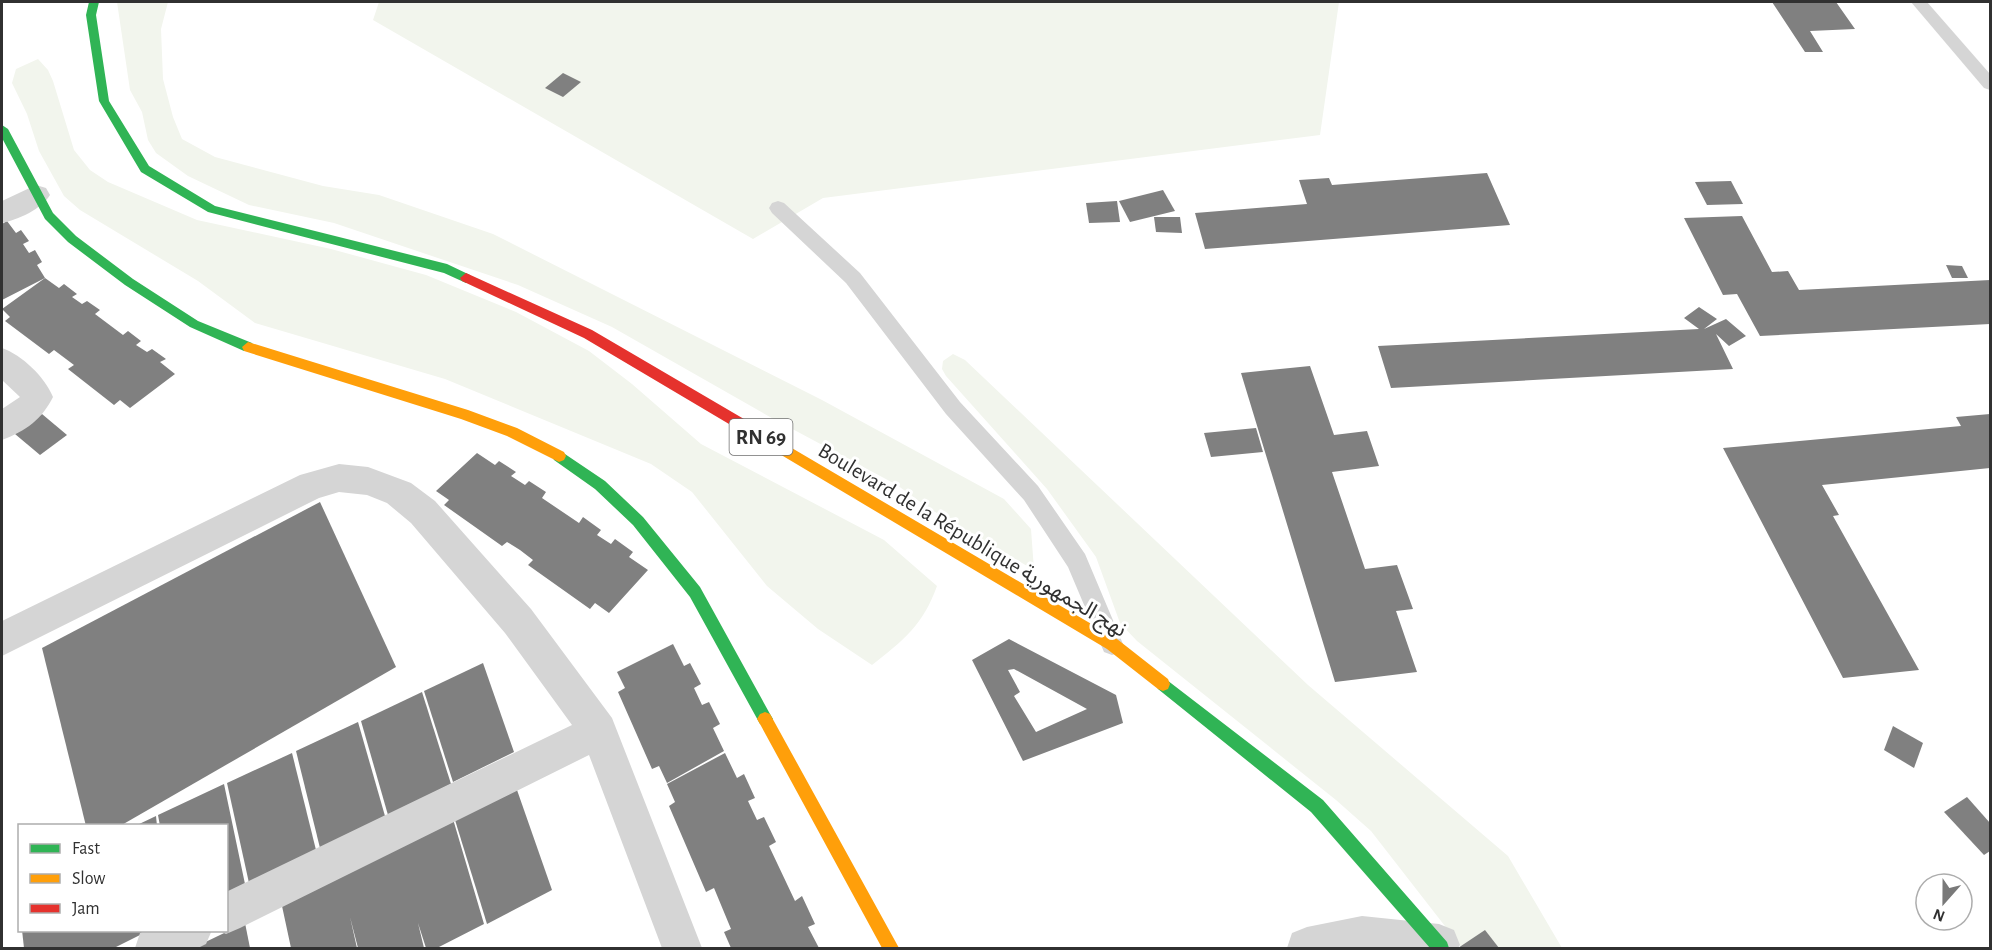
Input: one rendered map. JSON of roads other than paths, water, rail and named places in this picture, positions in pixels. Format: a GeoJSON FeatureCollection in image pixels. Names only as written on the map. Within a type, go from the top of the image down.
{"type":"FeatureCollection","features":[{"type":"Feature","properties":{"kind":"main road","name":"Boulevard de la République نهج الجمهورية"},"geometry":{"type":"LineString","coordinates":[[94,2],[92,15],[104,101],[146,169],[212,209],[447,269],[588,334],[1112,644],[1317,806],[1440,947]]}},
{"type":"Feature","properties":{"kind":"main road"},"geometry":{"type":"LineString","coordinates":[[2,129],[49,216],[72,239],[129,282],[194,324],[237,344],[463,414],[512,432],[558,456],[600,485],[638,521],[694,592],[891,948]]}},
{"type":"Feature","properties":{"kind":"street"},"geometry":{"type":"LineString","coordinates":[[2,213],[36,195]]}},
{"type":"Feature","properties":{"kind":"street"},"geometry":{"type":"LineString","coordinates":[[2,361],[35,392],[37,397],[32,406],[2,426]]}},
{"type":"Feature","properties":{"kind":"street"},"geometry":{"type":"LineString","coordinates":[[2,639],[312,485],[339,478],[368,482],[399,493],[423,512],[518,621],[598,731],[682,948]]}},
{"type":"Feature","properties":{"kind":"street"},"geometry":{"type":"LineString","coordinates":[[228,913],[598,731]]}},
{"type":"Feature","properties":{"kind":"street"},"geometry":{"type":"LineString","coordinates":[[156,948],[188,932]]}},
{"type":"Feature","properties":{"kind":"street"},"geometry":{"type":"LineString","coordinates":[[1307,948],[1365,942],[1440,947]]}},
{"type":"Feature","properties":{"kind":"lane"},"geometry":{"type":"LineString","coordinates":[[1919,2],[1990,84]]}},
{"type":"Feature","properties":{"kind":"lane"},"geometry":{"type":"LineString","coordinates":[[778,208],[853,278],[953,408],[1031,493],[1077,561],[1112,644]]}}]}
